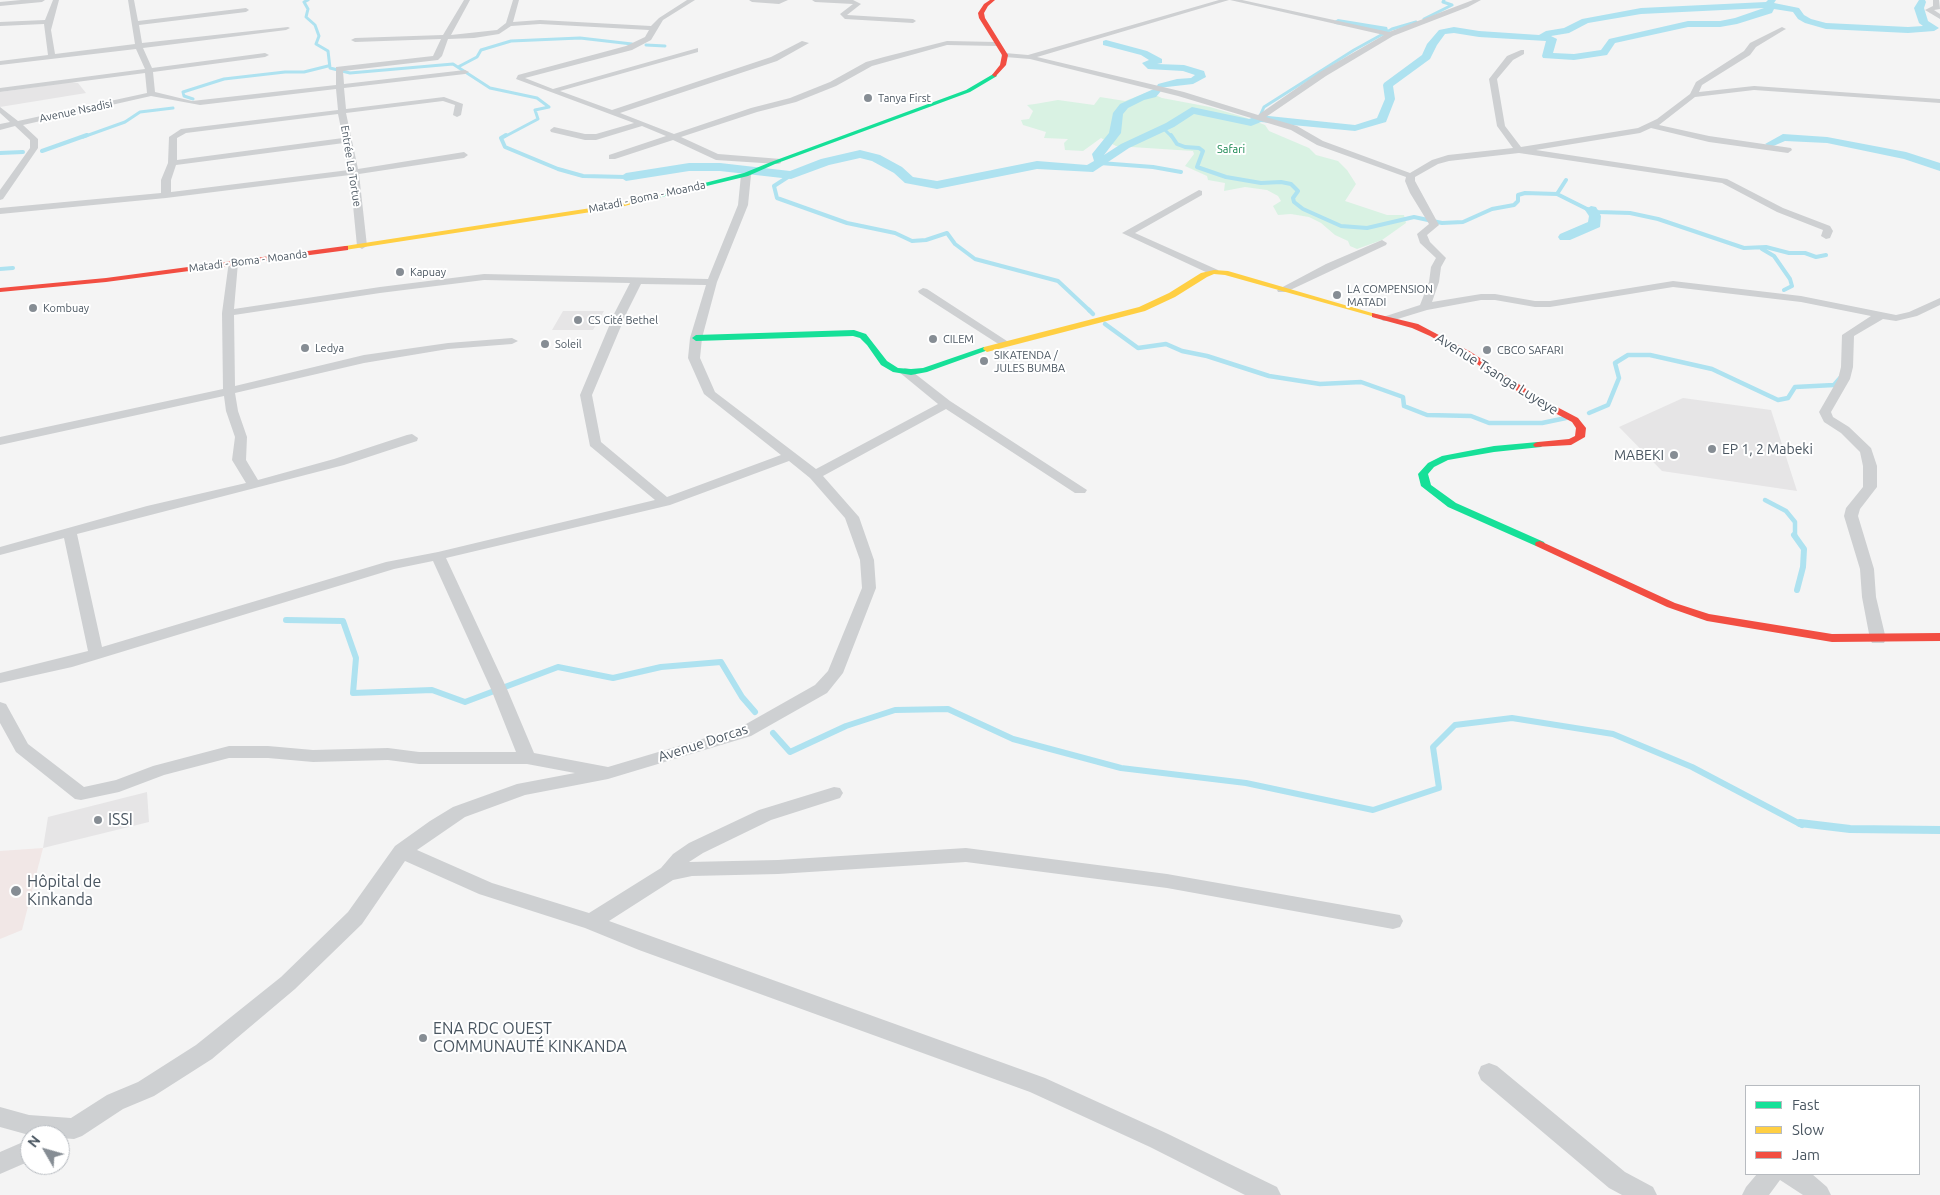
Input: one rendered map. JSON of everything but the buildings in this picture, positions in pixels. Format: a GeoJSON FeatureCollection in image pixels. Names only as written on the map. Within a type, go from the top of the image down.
{"type":"FeatureCollection","features":[{"type":"Feature","properties":{"kind":"main road"},"geometry":{"type":"LineString","coordinates":[[993,0],[986,5],[981,13],[986,27],[1005,55]]}},
{"type":"Feature","properties":{"kind":"main road","name":"Matadi - Boma - Moanda"},"geometry":{"type":"LineString","coordinates":[[0,290],[106,280],[362,246],[617,206],[747,175],[776,162],[968,91],[992,78],[1003,65],[1005,55]]}},
{"type":"Feature","properties":{"kind":"main road","name":"Matadi - Boma - Moanda"},"geometry":{"type":"LineString","coordinates":[[0,285],[149,270],[163,271]]}},
{"type":"Feature","properties":{"kind":"main road"},"geometry":{"type":"LineString","coordinates":[[696,338],[854,333],[863,336],[870,343],[884,363],[905,372],[924,370],[1004,343],[1142,309],[1172,295],[1204,275],[1214,272]]}},
{"type":"Feature","properties":{"kind":"main road","name":"Avenue Tsanga Luyeye"},"geometry":{"type":"LineString","coordinates":[[1214,272],[1415,326],[1445,340],[1536,399],[1575,420],[1581,428],[1580,437],[1571,442],[1494,449],[1445,458],[1431,465],[1423,474],[1426,486],[1452,504],[1671,605],[1707,617],[1832,638],[1940,637]]}},
{"type":"Feature","properties":{"kind":"main road"},"geometry":{"type":"LineString","coordinates":[[9,301],[70,278]]}},
{"type":"Feature","properties":{"kind":"main road"},"geometry":{"type":"LineString","coordinates":[[24,300],[106,280]]}},
{"type":"Feature","properties":{"kind":"street"},"geometry":{"type":"LineString","coordinates":[[8,0],[0,4],[42,0]]}},
{"type":"Feature","properties":{"kind":"street"},"geometry":{"type":"LineString","coordinates":[[52,58],[47,30],[56,0]]}},
{"type":"Feature","properties":{"kind":"street"},"geometry":{"type":"LineString","coordinates":[[134,0],[139,47],[149,70],[151,94],[192,103],[465,72]]}},
{"type":"Feature","properties":{"kind":"street"},"geometry":{"type":"LineString","coordinates":[[445,38],[467,0]]}},
{"type":"Feature","properties":{"kind":"street"},"geometry":{"type":"LineString","coordinates":[[355,40],[445,38],[499,32],[509,24],[516,0]]}},
{"type":"Feature","properties":{"kind":"street"},"geometry":{"type":"LineString","coordinates":[[692,0],[661,19],[653,28],[648,38],[640,44],[521,77],[520,80],[613,112],[716,157],[776,162]]}},
{"type":"Feature","properties":{"kind":"street"},"geometry":{"type":"LineString","coordinates":[[752,0],[779,2],[785,0]]}},
{"type":"Feature","properties":{"kind":"street"},"geometry":{"type":"LineString","coordinates":[[815,0],[858,4],[843,14],[845,17],[913,21]]}},
{"type":"Feature","properties":{"kind":"street"},"geometry":{"type":"LineString","coordinates":[[1030,57],[1224,0]]}},
{"type":"Feature","properties":{"kind":"street"},"geometry":{"type":"LineString","coordinates":[[1233,0],[1390,34]]}},
{"type":"Feature","properties":{"kind":"street"},"geometry":{"type":"LineString","coordinates":[[1259,118],[1323,74],[1390,34],[1478,0]]}},
{"type":"Feature","properties":{"kind":"street"},"geometry":{"type":"LineString","coordinates":[[1936,0],[1935,4],[1938,7],[1928,10],[1940,16]]}},
{"type":"Feature","properties":{"kind":"street"},"geometry":{"type":"LineString","coordinates":[[136,23],[246,10]]}},
{"type":"Feature","properties":{"kind":"street"},"geometry":{"type":"LineString","coordinates":[[0,24],[48,22]]}},
{"type":"Feature","properties":{"kind":"street"},"geometry":{"type":"LineString","coordinates":[[509,24],[548,22],[653,28]]}},
{"type":"Feature","properties":{"kind":"street"},"geometry":{"type":"LineString","coordinates":[[0,63],[286,28]]}},
{"type":"Feature","properties":{"kind":"street"},"geometry":{"type":"LineString","coordinates":[[1411,176],[1435,162],[1448,158],[1519,150],[1640,130],[1652,126],[1693,96],[1700,84],[1747,53],[1753,44],[1782,29]]}},
{"type":"Feature","properties":{"kind":"street","name":"Entrée La Tortue"},"geometry":{"type":"LineString","coordinates":[[362,246],[354,172],[342,112],[341,86],[338,73],[341,68],[433,59],[438,56],[445,38]]}},
{"type":"Feature","properties":{"kind":"street"},"geometry":{"type":"LineString","coordinates":[[613,112],[774,59],[806,43]]}},
{"type":"Feature","properties":{"kind":"street"},"geometry":{"type":"LineString","coordinates":[[612,157],[754,110],[793,100],[833,84],[869,64],[947,43],[997,44]]}},
{"type":"Feature","properties":{"kind":"street"},"geometry":{"type":"LineString","coordinates":[[555,92],[557,89],[695,50]]}},
{"type":"Feature","properties":{"kind":"street"},"geometry":{"type":"LineString","coordinates":[[1521,52],[1510,58],[1493,79],[1501,126],[1519,150],[1724,181],[1780,210],[1827,228],[1826,236]]}},
{"type":"Feature","properties":{"kind":"street"},"geometry":{"type":"LineString","coordinates":[[0,90],[265,55]]}},
{"type":"Feature","properties":{"kind":"street"},"geometry":{"type":"LineString","coordinates":[[1005,55],[1030,57],[1182,94],[1294,128],[1328,146],[1411,176]]}},
{"type":"Feature","properties":{"kind":"street"},"geometry":{"type":"LineString","coordinates":[[1693,96],[1767,88],[1939,101]]}},
{"type":"Feature","properties":{"kind":"street","name":"Avenue Nsadisi"},"geometry":{"type":"LineString","coordinates":[[0,127],[151,94]]}},
{"type":"Feature","properties":{"kind":"street"},"geometry":{"type":"LineString","coordinates":[[166,195],[166,180],[172,163],[173,137],[184,131],[444,99],[459,104],[457,115]]}},
{"type":"Feature","properties":{"kind":"street"},"geometry":{"type":"LineString","coordinates":[[0,109],[34,139],[34,148],[0,197]]}},
{"type":"Feature","properties":{"kind":"street"},"geometry":{"type":"LineString","coordinates":[[554,130],[585,137],[596,137],[641,124]]}},
{"type":"Feature","properties":{"kind":"street"},"geometry":{"type":"LineString","coordinates":[[1652,126],[1708,139],[1788,150]]}},
{"type":"Feature","properties":{"kind":"street"},"geometry":{"type":"LineString","coordinates":[[172,163],[348,140]]}},
{"type":"Feature","properties":{"kind":"street"},"geometry":{"type":"LineString","coordinates":[[0,211],[166,195],[354,172],[464,155]]}},
{"type":"Feature","properties":{"kind":"street","name":"Avenue Dorcas"},"geometry":{"type":"LineString","coordinates":[[70,1131],[115,1102],[146,1089],[204,1052],[288,983],[354,918],[402,851],[459,812],[523,789],[608,773],[746,732],[821,689],[835,673],[869,588],[867,560],[852,517],[815,475],[710,394],[694,358],[696,338],[712,282],[743,205],[747,175]]}},
{"type":"Feature","properties":{"kind":"street"},"geometry":{"type":"LineString","coordinates":[[1411,176],[1410,180],[1415,193],[1434,225],[1422,234],[1424,243],[1441,258],[1436,267],[1434,282],[1425,306]]}},
{"type":"Feature","properties":{"kind":"street"},"geometry":{"type":"LineString","coordinates":[[1199,192],[1127,233],[1214,272]]}},
{"type":"Feature","properties":{"kind":"street"},"geometry":{"type":"LineString","coordinates":[[1282,290],[1382,243]]}},
{"type":"Feature","properties":{"kind":"street"},"geometry":{"type":"LineString","coordinates":[[233,263],[228,313],[229,391],[232,411],[241,437],[239,460],[254,485]]}},
{"type":"Feature","properties":{"kind":"street"},"geometry":{"type":"LineString","coordinates":[[228,313],[380,290],[484,277],[712,282]]}},
{"type":"Feature","properties":{"kind":"street"},"geometry":{"type":"LineString","coordinates":[[637,281],[620,312],[586,395],[595,443],[665,502]]}},
{"type":"Feature","properties":{"kind":"street"},"geometry":{"type":"LineString","coordinates":[[1387,319],[1425,306],[1495,297],[1535,304],[1550,304],[1673,284],[1834,304],[1896,318],[1912,314],[1940,301]]}},
{"type":"Feature","properties":{"kind":"street"},"geometry":{"type":"LineString","coordinates":[[923,290],[1004,343]]}},
{"type":"Feature","properties":{"kind":"street"},"geometry":{"type":"LineString","coordinates":[[1834,304],[1860,327]]}},
{"type":"Feature","properties":{"kind":"street"},"geometry":{"type":"LineString","coordinates":[[1878,639],[1868,597],[1866,569],[1851,516],[1853,508],[1870,487],[1870,466],[1866,451],[1845,430],[1828,419],[1824,412],[1844,379],[1848,335],[1880,315]]}},
{"type":"Feature","properties":{"kind":"street"},"geometry":{"type":"LineString","coordinates":[[0,440],[229,391],[364,359],[448,346],[512,341]]}},
{"type":"Feature","properties":{"kind":"street"},"geometry":{"type":"LineString","coordinates":[[905,372],[946,404],[1080,490]]}},
{"type":"Feature","properties":{"kind":"street"},"geometry":{"type":"LineString","coordinates":[[815,475],[946,404]]}},
{"type":"Feature","properties":{"kind":"street"},"geometry":{"type":"LineString","coordinates":[[0,551],[152,509],[254,485],[339,462],[412,438]]}},
{"type":"Feature","properties":{"kind":"street"},"geometry":{"type":"LineString","coordinates":[[0,678],[96,654],[390,565],[438,556],[665,502],[792,456]]}},
{"type":"Feature","properties":{"kind":"street"},"geometry":{"type":"LineString","coordinates":[[70,533],[96,654]]}},
{"type":"Feature","properties":{"kind":"street"},"geometry":{"type":"LineString","coordinates":[[438,556],[499,690],[527,758]]}},
{"type":"Feature","properties":{"kind":"street"},"geometry":{"type":"LineString","coordinates":[[0,708],[22,748],[81,794],[119,786],[159,770],[228,752],[268,752],[313,756],[388,754],[419,758],[527,758],[608,773]]}},
{"type":"Feature","properties":{"kind":"street"},"geometry":{"type":"LineString","coordinates":[[591,922],[668,873],[680,859],[696,848],[765,815],[834,793]]}},
{"type":"Feature","properties":{"kind":"street"},"geometry":{"type":"LineString","coordinates":[[402,851],[486,889],[591,922],[646,944],[1037,1085],[1158,1140],[1269,1195]]}},
{"type":"Feature","properties":{"kind":"street"},"geometry":{"type":"LineString","coordinates":[[668,873],[692,869],[778,867],[966,855],[1167,881],[1393,921]]}},
{"type":"Feature","properties":{"kind":"street"},"geometry":{"type":"LineString","coordinates":[[1489,1073],[1617,1180],[1645,1195]]}},
{"type":"Feature","properties":{"kind":"street"},"geometry":{"type":"LineString","coordinates":[[0,1116],[29,1125]]}},
{"type":"Feature","properties":{"kind":"street"},"geometry":{"type":"LineString","coordinates":[[0,1163],[20,1154]]}},
{"type":"Feature","properties":{"kind":"street"},"geometry":{"type":"LineString","coordinates":[[1754,1195],[1770,1175]]}},
{"type":"Feature","properties":{"kind":"street"},"geometry":{"type":"LineString","coordinates":[[1791,1175],[1807,1183],[1819,1195]]}},
{"type":"Feature","properties":{"kind":"shaded area"},"geometry":{"type":"Polygon","coordinates":[[[71,82],[78,83],[86,93],[0,107],[0,92],[71,82]]]}},
{"type":"Feature","properties":{"kind":"shaded area","name":"CS Cité Bethel"},"geometry":{"type":"Polygon","coordinates":[[[563,311],[604,311],[593,330],[552,330],[563,311]]]}},
{"type":"Feature","properties":{"kind":"shaded area","name":"EP 1, 2 Mabeki"},"geometry":{"type":"Polygon","coordinates":[[[1683,398],[1771,410],[1797,491],[1662,471],[1619,427],[1683,398]]]}},
{"type":"Feature","properties":{"kind":"shaded area","name":"ISSI"},"geometry":{"type":"Polygon","coordinates":[[[147,792],[149,822],[43,848],[48,817],[147,792]]]}},
{"type":"Feature","properties":{"kind":"shaded area","name":"Hôpital de Kinkanda"},"geometry":{"type":"Polygon","coordinates":[[[43,848],[22,930],[0,939],[0,851],[43,848]]]}},
{"type":"Feature","properties":{"kind":"green space","name":"Safari"},"geometry":{"type":"Polygon","coordinates":[[[1148,92],[1162,98],[1210,107],[1247,118],[1265,125],[1269,131],[1309,148],[1316,155],[1338,161],[1347,170],[1356,184],[1345,201],[1387,215],[1404,215],[1406,223],[1382,240],[1357,249],[1350,246],[1348,241],[1335,235],[1321,223],[1309,217],[1291,214],[1278,215],[1273,206],[1281,201],[1278,196],[1267,190],[1245,187],[1224,191],[1225,183],[1208,180],[1207,176],[1185,166],[1194,154],[1193,151],[1116,146],[1101,138],[1083,151],[1065,150],[1064,143],[1068,139],[1044,138],[1046,132],[1023,125],[1021,120],[1029,119],[1033,111],[1027,105],[1058,100],[1094,105],[1100,97],[1125,101],[1148,92]]]}},
{"type":"Feature","properties":{"kind":"waterway"},"geometry":{"type":"LineString","coordinates":[[308,0],[304,2],[308,9],[306,17],[315,25],[319,36],[316,44],[328,51],[330,68],[350,73],[453,64],[490,88],[537,98],[549,107],[535,110],[538,119],[504,137]]}},
{"type":"Feature","properties":{"kind":"waterway"},"geometry":{"type":"LineString","coordinates":[[1424,19],[1452,5],[1443,2],[1444,0]]}},
{"type":"Feature","properties":{"kind":"waterway"},"geometry":{"type":"LineString","coordinates":[[1769,5],[1772,0]]}},
{"type":"Feature","properties":{"kind":"waterway"},"geometry":{"type":"LineString","coordinates":[[1769,5],[1796,10],[1801,17],[1808,21],[1826,26],[1908,30],[1934,28],[1924,23],[1919,8],[1922,2]]}},
{"type":"Feature","properties":{"kind":"waterway"},"geometry":{"type":"LineString","coordinates":[[626,177],[689,167],[720,167],[791,175],[825,162],[860,154],[876,158],[898,170],[909,180],[937,185],[1037,165],[1089,169],[1125,146],[1170,125],[1192,110],[1251,123],[1259,118],[1355,128],[1382,120],[1390,99],[1388,85],[1426,57],[1432,44],[1442,32],[1454,30],[1479,34],[1552,39],[1547,56],[1574,57],[1604,53],[1612,41],[1688,24],[1720,24],[1737,21],[1769,11],[1769,5]]}},
{"type":"Feature","properties":{"kind":"waterway"},"geometry":{"type":"LineString","coordinates":[[1541,38],[1549,33],[1566,31],[1585,21],[1641,11],[1769,5]]}},
{"type":"Feature","properties":{"kind":"waterway"},"geometry":{"type":"LineString","coordinates":[[1338,22],[1384,29],[1384,33]]}},
{"type":"Feature","properties":{"kind":"waterway"},"geometry":{"type":"LineString","coordinates":[[1259,118],[1264,107],[1354,50],[1392,29],[1416,22]]}},
{"type":"Feature","properties":{"kind":"waterway"},"geometry":{"type":"LineString","coordinates":[[458,67],[477,57],[481,50],[511,41],[580,38],[632,44]]}},
{"type":"Feature","properties":{"kind":"waterway"},"geometry":{"type":"LineString","coordinates":[[1106,43],[1144,53],[1158,61],[1147,63],[1152,67],[1184,68],[1200,73],[1201,77],[1193,81],[1177,82],[1162,86]]}},
{"type":"Feature","properties":{"kind":"waterway"},"geometry":{"type":"LineString","coordinates":[[646,45],[665,46]]}},
{"type":"Feature","properties":{"kind":"waterway"},"geometry":{"type":"LineString","coordinates":[[193,99],[184,96],[183,92],[224,79],[285,72],[304,72],[328,66]]}},
{"type":"Feature","properties":{"kind":"waterway"},"geometry":{"type":"LineString","coordinates":[[1100,162],[1098,154],[1115,133],[1118,113],[1124,106],[1140,98],[1152,95],[1156,91]]}},
{"type":"Feature","properties":{"kind":"waterway"},"geometry":{"type":"LineString","coordinates":[[83,137],[125,122],[140,112],[173,108]]}},
{"type":"Feature","properties":{"kind":"waterway"},"geometry":{"type":"LineString","coordinates":[[1163,128],[1172,137]]}},
{"type":"Feature","properties":{"kind":"waterway"},"geometry":{"type":"LineString","coordinates":[[42,151],[87,135]]}},
{"type":"Feature","properties":{"kind":"waterway"},"geometry":{"type":"LineString","coordinates":[[506,135],[501,138],[505,147],[558,169],[583,176],[626,177]]}},
{"type":"Feature","properties":{"kind":"waterway"},"geometry":{"type":"LineString","coordinates":[[1171,135],[1177,144],[1185,147],[1199,148],[1203,151],[1197,167],[1226,177],[1261,183],[1281,182],[1291,184],[1298,191],[1293,198],[1294,202],[1303,209],[1341,226],[1367,228],[1414,217],[1442,223],[1463,222],[1492,209],[1514,205],[1518,201],[1518,195],[1525,193],[1557,194]]}},
{"type":"Feature","properties":{"kind":"waterway"},"geometry":{"type":"LineString","coordinates":[[1771,144],[1783,137],[1827,140],[1906,156],[1940,167]]}},
{"type":"Feature","properties":{"kind":"waterway"},"geometry":{"type":"LineString","coordinates":[[0,153],[23,152]]}},
{"type":"Feature","properties":{"kind":"waterway"},"geometry":{"type":"LineString","coordinates":[[1100,163],[1153,167],[1181,172]]}},
{"type":"Feature","properties":{"kind":"waterway"},"geometry":{"type":"LineString","coordinates":[[791,175],[774,186],[777,198],[847,223],[895,233],[912,241],[926,240],[947,233],[955,244],[975,259],[1058,281],[1090,311]]}},
{"type":"Feature","properties":{"kind":"waterway"},"geometry":{"type":"LineString","coordinates":[[1557,194],[1566,180]]}},
{"type":"Feature","properties":{"kind":"waterway"},"geometry":{"type":"LineString","coordinates":[[1557,194],[1587,209],[1598,212],[1630,213],[1658,219],[1744,248],[1766,247],[1789,253],[1805,253],[1816,257],[1826,255]]}},
{"type":"Feature","properties":{"kind":"waterway"},"geometry":{"type":"LineString","coordinates":[[1565,237],[1595,224],[1595,216],[1591,210]]}},
{"type":"Feature","properties":{"kind":"waterway"},"geometry":{"type":"LineString","coordinates":[[1762,249],[1774,256],[1790,279],[1792,286],[1784,290]]}},
{"type":"Feature","properties":{"kind":"waterway"},"geometry":{"type":"LineString","coordinates":[[0,269],[13,268]]}},
{"type":"Feature","properties":{"kind":"waterway"},"geometry":{"type":"LineString","coordinates":[[1090,311],[1093,314]]}},
{"type":"Feature","properties":{"kind":"waterway"},"geometry":{"type":"LineString","coordinates":[[1105,324],[1138,348],[1166,344],[1182,351],[1207,356],[1269,376],[1320,384],[1361,382],[1403,397],[1404,406],[1427,415],[1471,416],[1489,423],[1542,423],[1566,418]]}},
{"type":"Feature","properties":{"kind":"waterway"},"geometry":{"type":"LineString","coordinates":[[1589,413],[1608,405],[1619,378],[1615,363],[1628,355],[1650,355],[1712,369],[1778,400],[1788,398],[1795,387],[1834,385],[1841,377]]}},
{"type":"Feature","properties":{"kind":"waterway"},"geometry":{"type":"LineString","coordinates":[[1765,500],[1786,511],[1795,522],[1795,536]]}},
{"type":"Feature","properties":{"kind":"waterway"},"geometry":{"type":"LineString","coordinates":[[1794,535],[1804,549],[1803,567],[1797,590]]}},
{"type":"Feature","properties":{"kind":"waterway"},"geometry":{"type":"LineString","coordinates":[[286,620],[343,621],[356,658],[353,693],[432,690],[465,702],[558,667],[613,678],[661,667],[721,662],[742,697],[755,712]]}},
{"type":"Feature","properties":{"kind":"waterway"},"geometry":{"type":"LineString","coordinates":[[773,733],[790,752],[846,726],[895,710],[948,709],[1013,739],[1121,768],[1246,783],[1373,810],[1439,788],[1433,747],[1455,725],[1512,718],[1613,734],[1692,767],[1802,825]]}},
{"type":"Feature","properties":{"kind":"waterway"},"geometry":{"type":"LineString","coordinates":[[1800,823],[1850,829],[1940,830]]}},
{"type":"Feature","properties":{"kind":"traffic: fast"},"geometry":{"type":"LineString","coordinates":[[657,196],[746,175],[773,163],[968,91],[995,75]]}},
{"type":"Feature","properties":{"kind":"traffic: fast"},"geometry":{"type":"LineString","coordinates":[[696,338],[854,333],[863,336],[884,363],[896,370],[911,372],[924,370],[987,349]]}},
{"type":"Feature","properties":{"kind":"traffic: fast"},"geometry":{"type":"LineString","coordinates":[[1538,445],[1494,449],[1445,458],[1431,465],[1423,474],[1426,486],[1452,505],[1540,544]]}},
{"type":"Feature","properties":{"kind":"traffic: slow"},"geometry":{"type":"LineString","coordinates":[[345,248],[617,206],[657,196]]}},
{"type":"Feature","properties":{"kind":"traffic: slow"},"geometry":{"type":"LineString","coordinates":[[987,349],[1142,309],[1172,295],[1204,275],[1214,272],[1225,273],[1375,315]]}},
{"type":"Feature","properties":{"kind":"traffic: jam"},"geometry":{"type":"LineString","coordinates":[[993,0],[986,5],[981,13],[982,18],[1005,55],[1003,65],[995,75]]}},
{"type":"Feature","properties":{"kind":"traffic: jam"},"geometry":{"type":"LineString","coordinates":[[0,290],[106,280],[345,248]]}},
{"type":"Feature","properties":{"kind":"traffic: jam"},"geometry":{"type":"LineString","coordinates":[[1375,315],[1415,326],[1433,334],[1468,354],[1535,399],[1575,420],[1581,428],[1580,437],[1571,442],[1538,445]]}},
{"type":"Feature","properties":{"kind":"traffic: jam"},"geometry":{"type":"LineString","coordinates":[[1540,544],[1671,605],[1707,617],[1832,638],[1940,637]]}},
{"type":"Feature","properties":{"kind":"place","name":"Tanya First"},"geometry":{"type":"Point","coordinates":[868,98]}},
{"type":"Feature","properties":{"kind":"place","name":"Kapuay"},"geometry":{"type":"Point","coordinates":[400,272]}},
{"type":"Feature","properties":{"kind":"place","name":"LA COMPENSION MATADI"},"geometry":{"type":"Point","coordinates":[1337,295]}},
{"type":"Feature","properties":{"kind":"place","name":"Kombuay"},"geometry":{"type":"Point","coordinates":[33,308]}},
{"type":"Feature","properties":{"kind":"place","name":"CS Cité Bethel"},"geometry":{"type":"Point","coordinates":[578,320]}},
{"type":"Feature","properties":{"kind":"place","name":"CILEM"},"geometry":{"type":"Point","coordinates":[933,339]}},
{"type":"Feature","properties":{"kind":"place","name":"Soleil"},"geometry":{"type":"Point","coordinates":[545,344]}},
{"type":"Feature","properties":{"kind":"place","name":"Ledya"},"geometry":{"type":"Point","coordinates":[305,348]}},
{"type":"Feature","properties":{"kind":"place","name":"CBCO SAFARI"},"geometry":{"type":"Point","coordinates":[1487,350]}},
{"type":"Feature","properties":{"kind":"place","name":"SIKATENDA / JULES BUMBA"},"geometry":{"type":"Point","coordinates":[984,361]}},
{"type":"Feature","properties":{"kind":"place","name":"EP 1, 2 Mabeki"},"geometry":{"type":"Point","coordinates":[1712,449]}},
{"type":"Feature","properties":{"kind":"place","name":"MABEKI"},"geometry":{"type":"Point","coordinates":[1674,455]}},
{"type":"Feature","properties":{"kind":"place","name":"ISSI"},"geometry":{"type":"Point","coordinates":[98,820]}},
{"type":"Feature","properties":{"kind":"place","name":"Hôpital de Kinkanda"},"geometry":{"type":"Point","coordinates":[16,891]}},
{"type":"Feature","properties":{"kind":"place","name":"ENA RDC OUEST COMMUNAUTÉ KINKANDA"},"geometry":{"type":"Point","coordinates":[423,1038]}}]}
